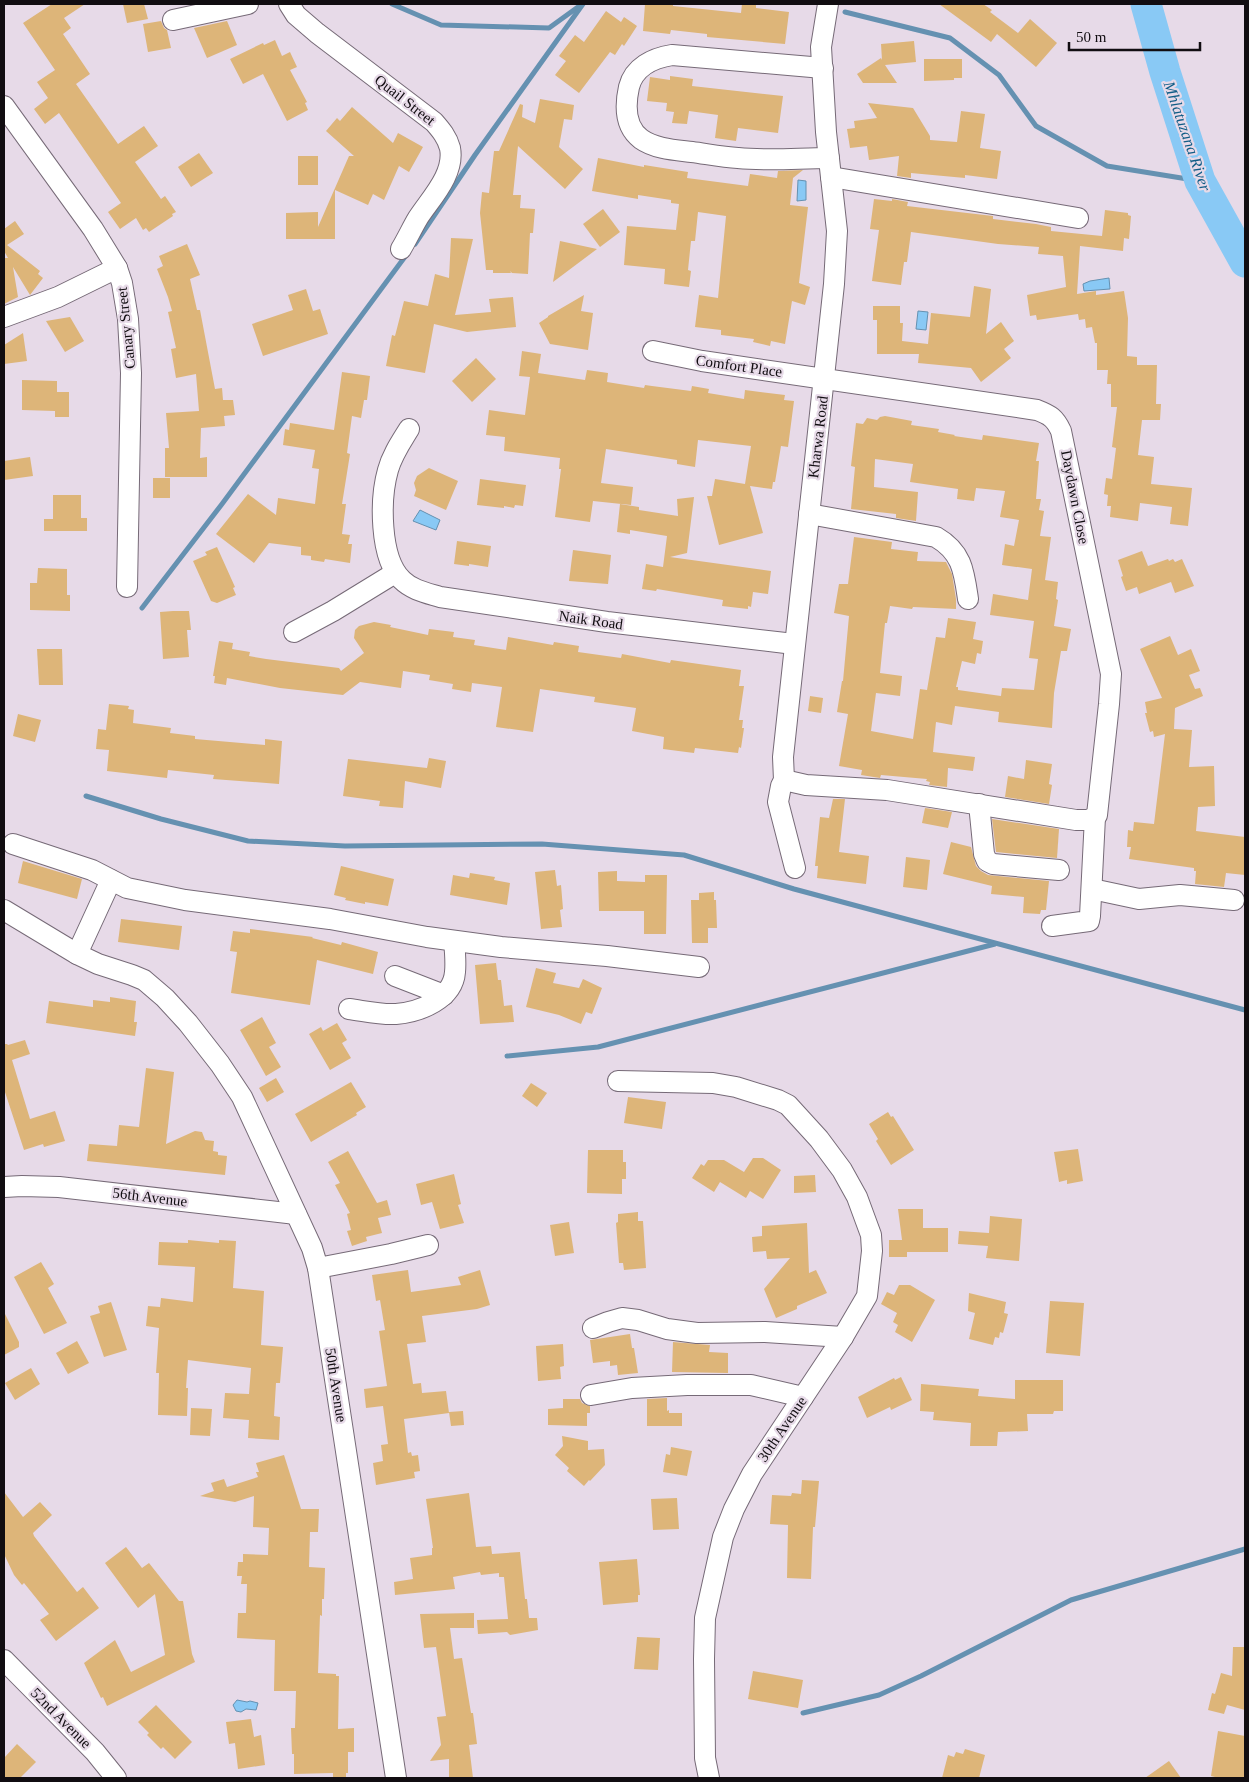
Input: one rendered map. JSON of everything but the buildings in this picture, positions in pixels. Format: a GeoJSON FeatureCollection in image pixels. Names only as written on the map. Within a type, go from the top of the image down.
{"type":"FeatureCollection","features":[{"type":"Feature","properties":{"kind":"street"},"geometry":{"type":"LineString","coordinates":[[173,20],[248,4]]}},
{"type":"Feature","properties":{"kind":"street","name":"Quail Street"},"geometry":{"type":"LineString","coordinates":[[289,4],[296,15],[303,21],[434,122],[446,136],[450,150],[450,162],[443,180],[401,249]]}},
{"type":"Feature","properties":{"kind":"street","name":"Kharwa Road"},"geometry":{"type":"LineString","coordinates":[[795,868],[778,802],[784,780],[783,757],[794,644],[810,514],[834,284],[837,231],[830,167],[822,47],[828,4]]}},
{"type":"Feature","properties":{"kind":"street"},"geometry":{"type":"LineString","coordinates":[[823,68],[672,56],[662,57],[642,66],[631,81],[626,102],[627,115],[632,129],[652,145],[682,151],[830,167],[1078,218]]}},
{"type":"Feature","properties":{"kind":"street","name":"Canary Street"},"geometry":{"type":"LineString","coordinates":[[4,106],[93,228],[117,268],[122,284],[128,319],[131,373],[127,587]]}},
{"type":"Feature","properties":{"kind":"street"},"geometry":{"type":"LineString","coordinates":[[4,317],[58,297],[117,268]]}},
{"type":"Feature","properties":{"kind":"street","name":"Comfort Place"},"geometry":{"type":"LineString","coordinates":[[653,351],[702,361],[825,378]]}},
{"type":"Feature","properties":{"kind":"street","name":"Daydawn Close"},"geometry":{"type":"LineString","coordinates":[[825,378],[1037,410],[1050,415],[1061,430],[1111,674],[1096,812],[1089,921],[1052,926]]}},
{"type":"Feature","properties":{"kind":"street"},"geometry":{"type":"LineString","coordinates":[[294,632],[333,611],[395,573],[389,562],[386,549],[383,522],[385,491],[387,471],[392,457],[409,429]]}},
{"type":"Feature","properties":{"kind":"street"},"geometry":{"type":"LineString","coordinates":[[810,514],[936,537],[946,543],[962,565],[968,599]]}},
{"type":"Feature","properties":{"kind":"street","name":"Naik Road"},"geometry":{"type":"LineString","coordinates":[[395,573],[403,582],[419,591],[440,598],[607,622],[794,644]]}},
{"type":"Feature","properties":{"kind":"street"},"geometry":{"type":"LineString","coordinates":[[784,780],[806,785],[887,790],[1085,821],[1096,812]]}},
{"type":"Feature","properties":{"kind":"street"},"geometry":{"type":"LineString","coordinates":[[979,804],[984,854],[987,861],[993,864],[1058,870]]}},
{"type":"Feature","properties":{"kind":"street"},"geometry":{"type":"LineString","coordinates":[[13,844],[92,870],[127,888],[185,900],[330,919],[454,941],[699,967]]}},
{"type":"Feature","properties":{"kind":"street"},"geometry":{"type":"LineString","coordinates":[[77,954],[110,880]]}},
{"type":"Feature","properties":{"kind":"street"},"geometry":{"type":"LineString","coordinates":[[1092,889],[1139,899],[1180,895],[1234,900]]}},
{"type":"Feature","properties":{"kind":"street","name":"50th Avenue"},"geometry":{"type":"LineString","coordinates":[[4,910],[77,954],[98,964],[144,980],[165,998],[188,1023],[220,1064],[242,1098],[312,1248],[318,1268],[396,1778]]}},
{"type":"Feature","properties":{"kind":"street"},"geometry":{"type":"LineString","coordinates":[[349,1009],[395,1014],[413,1011],[432,1004],[444,995],[455,974],[454,941]]}},
{"type":"Feature","properties":{"kind":"street"},"geometry":{"type":"LineString","coordinates":[[395,976],[444,995]]}},
{"type":"Feature","properties":{"kind":"street","name":"30th Avenue"},"geometry":{"type":"LineString","coordinates":[[618,1081],[713,1083],[736,1087],[788,1105],[842,1170],[860,1204],[871,1234],[872,1251],[867,1296],[843,1337],[752,1474],[734,1509],[724,1536],[705,1618],[705,1758],[709,1778]]}},
{"type":"Feature","properties":{"kind":"street","name":"56th Avenue"},"geometry":{"type":"LineString","coordinates":[[4,1187],[59,1187],[296,1214]]}},
{"type":"Feature","properties":{"kind":"street"},"geometry":{"type":"LineString","coordinates":[[318,1268],[428,1245]]}},
{"type":"Feature","properties":{"kind":"street"},"geometry":{"type":"LineString","coordinates":[[593,1328],[622,1318],[638,1320],[667,1329],[697,1332],[765,1332],[843,1337]]}},
{"type":"Feature","properties":{"kind":"street"},"geometry":{"type":"LineString","coordinates":[[591,1395],[632,1388],[686,1385],[751,1385],[803,1397]]}},
{"type":"Feature","properties":{"kind":"street","name":"52nd Avenue"},"geometry":{"type":"LineString","coordinates":[[4,1660],[95,1752],[116,1778]]}},
{"type":"Feature","properties":{"kind":"water"},"geometry":{"type":"Polygon","coordinates":[[[798,180],[806,181],[806,200],[797,201],[798,180]]]}},
{"type":"Feature","properties":{"kind":"water"},"geometry":{"type":"Polygon","coordinates":[[[1109,278],[1110,289],[1084,291],[1083,284],[1109,278]]]}},
{"type":"Feature","properties":{"kind":"water"},"geometry":{"type":"Polygon","coordinates":[[[918,311],[928,312],[926,330],[916,329],[918,311]]]}},
{"type":"Feature","properties":{"kind":"water"},"geometry":{"type":"Polygon","coordinates":[[[420,510],[440,520],[436,530],[413,521],[420,510]]]}},
{"type":"Feature","properties":{"kind":"water"},"geometry":{"type":"Polygon","coordinates":[[[237,1700],[258,1703],[256,1710],[236,1711],[233,1705],[237,1700]]]}},
{"type":"Feature","properties":{"kind":"waterway"},"geometry":{"type":"LineString","coordinates":[[392,4],[441,25],[549,28],[578,7]]}},
{"type":"Feature","properties":{"kind":"waterway"},"geometry":{"type":"LineString","coordinates":[[415,244],[475,155],[583,4]]}},
{"type":"Feature","properties":{"kind":"waterway","name":"Mhlatuzana River"},"geometry":{"type":"LineString","coordinates":[[1146,4],[1165,72],[1200,181],[1245,262]]}},
{"type":"Feature","properties":{"kind":"waterway"},"geometry":{"type":"LineString","coordinates":[[845,12],[950,38],[999,75],[1036,126],[1107,166],[1200,181]]}},
{"type":"Feature","properties":{"kind":"waterway"},"geometry":{"type":"LineString","coordinates":[[142,608],[222,504],[407,254]]}},
{"type":"Feature","properties":{"kind":"waterway"},"geometry":{"type":"LineString","coordinates":[[86,796],[161,819],[248,841],[345,846],[542,844],[684,855],[794,889],[1245,1010]]}},
{"type":"Feature","properties":{"kind":"waterway"},"geometry":{"type":"LineString","coordinates":[[507,1056],[598,1047],[995,944]]}},
{"type":"Feature","properties":{"kind":"waterway"},"geometry":{"type":"LineString","coordinates":[[803,1713],[879,1695],[921,1676],[1071,1600],[1245,1549]]}}]}
